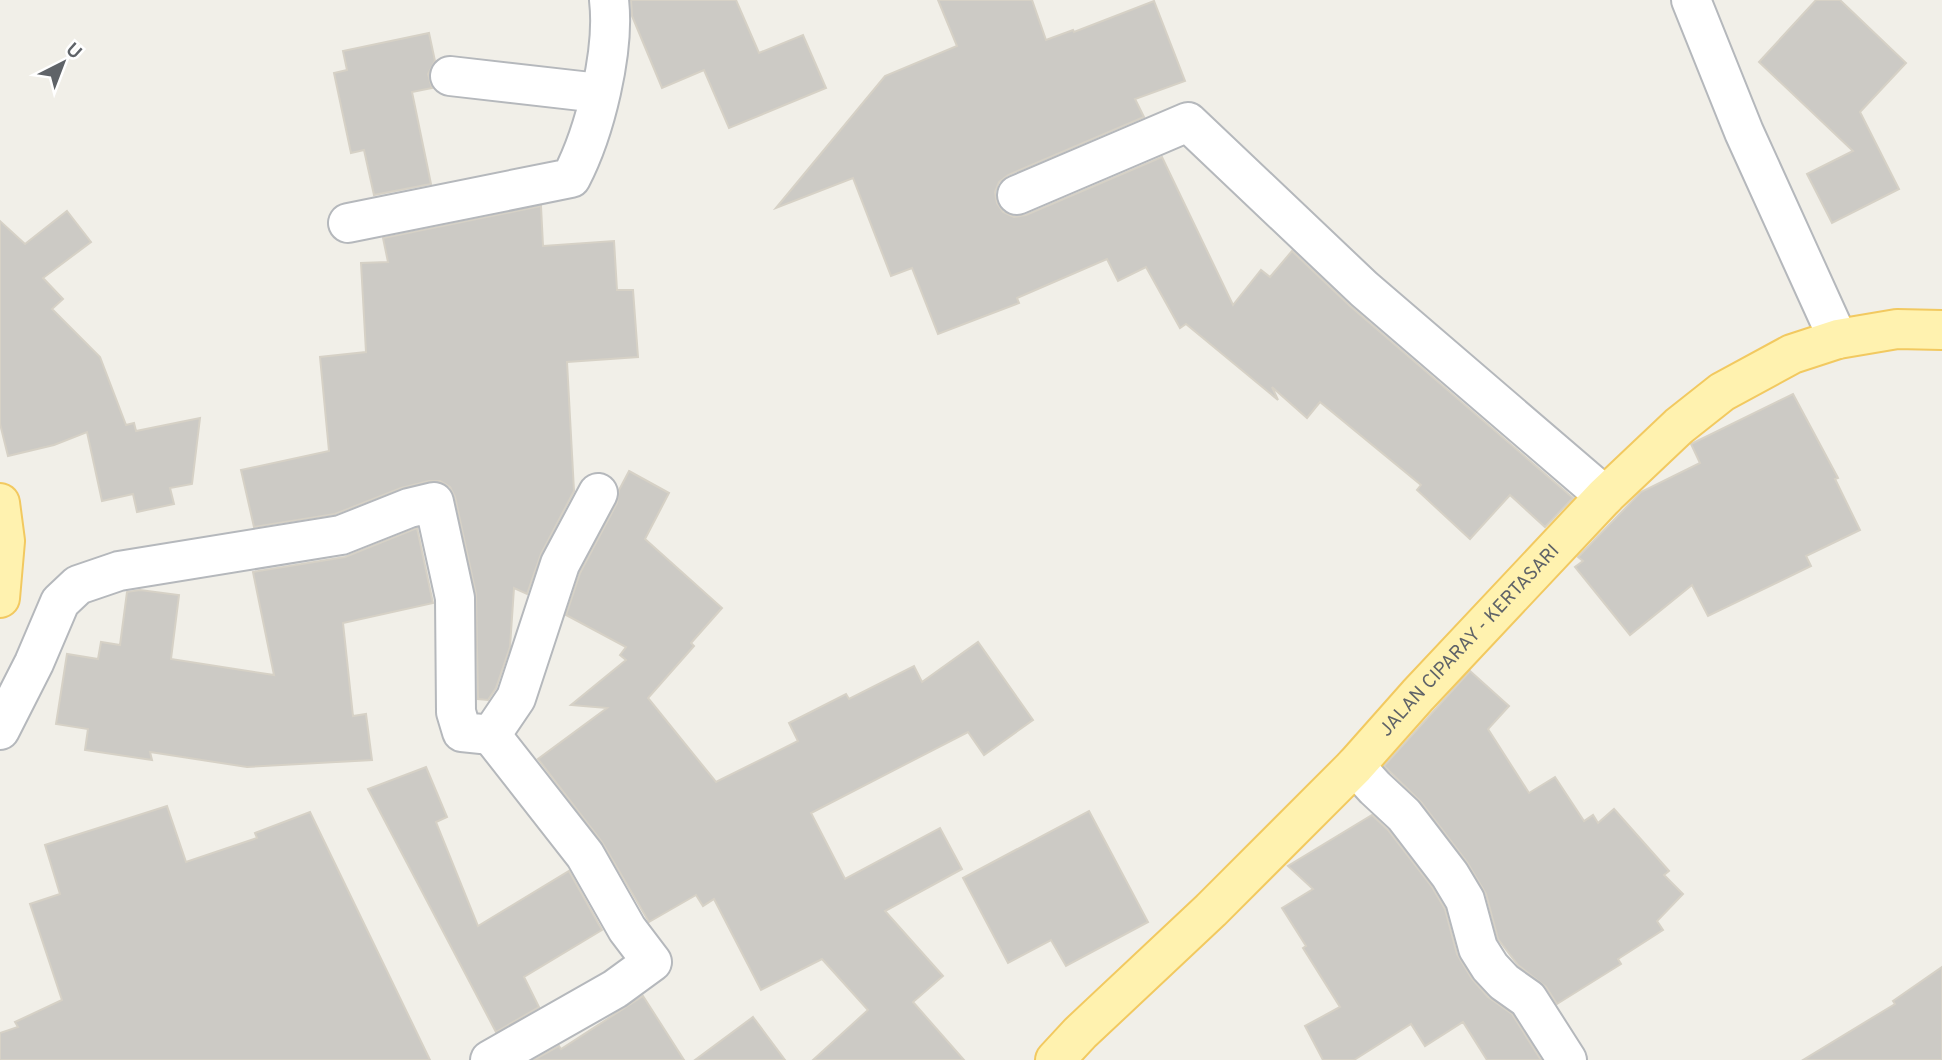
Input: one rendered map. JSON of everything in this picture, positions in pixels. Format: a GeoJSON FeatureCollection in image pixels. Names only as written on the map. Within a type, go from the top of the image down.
{"type":"FeatureCollection","features":[{"type":"Feature","properties":{"kind":"main road","name":"JALAN CIPARAY - KERTASARI"},"geometry":{"type":"LineString","coordinates":[[1055,1060],[1080,1032],[1211,911],[1355,766],[1605,496],[1679,426],[1722,392],[1792,354],[1838,339],[1897,329],[1942,330]]}},
{"type":"Feature","properties":{"kind":"main road"},"geometry":{"type":"LineString","coordinates":[[0,503],[5,541],[0,598]]}},
{"type":"Feature","properties":{"kind":"street"},"geometry":{"type":"LineString","coordinates":[[348,223],[570,178],[584,152],[608,53],[612,21],[609,0]]}},
{"type":"Feature","properties":{"kind":"street"},"geometry":{"type":"LineString","coordinates":[[1694,2],[1744,132],[1838,339]]}},
{"type":"Feature","properties":{"kind":"street"},"geometry":{"type":"LineString","coordinates":[[450,76],[599,93]]}},
{"type":"Feature","properties":{"kind":"street"},"geometry":{"type":"LineString","coordinates":[[1017,195],[1188,121],[1364,289],[1605,496]]}},
{"type":"Feature","properties":{"kind":"street"},"geometry":{"type":"LineString","coordinates":[[491,735],[516,698],[560,564],[598,493]]}},
{"type":"Feature","properties":{"kind":"street"},"geometry":{"type":"LineString","coordinates":[[0,730],[34,663],[60,602],[78,585],[119,571],[341,535],[409,508],[434,502],[455,598],[456,712],[462,732],[491,735],[586,855],[627,929],[652,962],[615,989],[490,1060]]}},
{"type":"Feature","properties":{"kind":"street"},"geometry":{"type":"LineString","coordinates":[[1355,766],[1404,815],[1450,875],[1465,900],[1478,948],[1490,967],[1504,982],[1528,999],[1567,1060]]}},
{"type":"Feature","properties":{"kind":"building"},"geometry":{"type":"Polygon","coordinates":[[[631,0],[736,0],[759,53],[803,35],[826,88],[729,128],[704,70],[662,88],[632,16],[631,0]]]}},
{"type":"Feature","properties":{"kind":"building"},"geometry":{"type":"Polygon","coordinates":[[[938,0],[1032,0],[1046,40],[1154,1],[1185,81],[1135,99],[1144,117],[1008,175],[999,182],[995,192],[997,203],[1003,212],[1014,217],[1026,215],[1162,157],[1233,305],[1261,270],[1270,277],[1292,251],[1350,306],[1573,498],[1545,527],[1510,495],[1470,539],[1417,490],[1421,485],[1320,402],[1307,418],[1272,387],[1278,400],[1186,324],[1180,328],[1146,267],[1118,281],[1107,259],[1017,298],[1019,303],[938,334],[912,268],[891,276],[853,178],[776,208],[885,76],[957,46],[938,0]]]}},
{"type":"Feature","properties":{"kind":"building"},"geometry":{"type":"Polygon","coordinates":[[[1816,0],[1840,0],[1906,63],[1860,112],[1899,189],[1832,223],[1807,174],[1853,151],[1759,62],[1816,0]]]}},
{"type":"Feature","properties":{"kind":"building"},"geometry":{"type":"Polygon","coordinates":[[[429,33],[435,61],[428,74],[432,88],[412,92],[431,184],[374,195],[364,150],[351,153],[334,73],[347,70],[343,51],[429,33]]]}},
{"type":"Feature","properties":{"kind":"building"},"geometry":{"type":"Polygon","coordinates":[[[541,206],[543,246],[614,241],[617,290],[633,290],[638,357],[567,362],[574,491],[541,554],[527,594],[514,588],[510,647],[496,688],[488,700],[478,699],[476,594],[455,497],[450,487],[440,481],[429,481],[401,488],[335,514],[254,527],[241,470],[329,451],[320,357],[366,352],[361,263],[388,262],[383,238],[541,206]]]}},
{"type":"Feature","properties":{"kind":"building"},"geometry":{"type":"Polygon","coordinates":[[[67,211],[91,242],[43,278],[63,299],[52,309],[100,357],[126,425],[134,423],[136,431],[200,418],[192,484],[170,488],[174,504],[137,512],[133,494],[102,501],[87,432],[54,445],[8,456],[0,424],[0,221],[25,244],[67,211]]]}},
{"type":"Feature","properties":{"kind":"building"},"geometry":{"type":"Polygon","coordinates":[[[1793,394],[1838,478],[1835,479],[1860,530],[1806,556],[1811,566],[1708,616],[1692,585],[1630,635],[1575,567],[1583,561],[1578,557],[1641,492],[1700,463],[1691,444],[1793,394]]]}},
{"type":"Feature","properties":{"kind":"building"},"geometry":{"type":"Polygon","coordinates":[[[629,471],[669,493],[645,539],[722,608],[691,643],[694,646],[648,698],[716,782],[798,741],[789,723],[846,694],[849,699],[914,666],[922,682],[978,642],[1033,720],[984,755],[968,732],[811,813],[845,879],[940,828],[962,869],[885,911],[943,976],[913,1002],[964,1060],[813,1060],[868,1010],[822,959],[761,990],[714,899],[703,906],[696,895],[649,922],[602,842],[538,759],[607,708],[571,705],[626,660],[620,655],[626,647],[566,615],[580,573],[617,503],[619,490],[629,471]]]}},
{"type":"Feature","properties":{"kind":"building"},"geometry":{"type":"Polygon","coordinates":[[[417,528],[433,603],[343,623],[353,716],[366,714],[372,760],[247,767],[150,752],[152,760],[85,750],[88,729],[56,724],[67,654],[98,659],[101,642],[120,645],[127,592],[140,590],[179,595],[171,659],[274,675],[253,572],[345,557],[417,528]]]}},
{"type":"Feature","properties":{"kind":"building"},"geometry":{"type":"Polygon","coordinates":[[[1470,671],[1509,706],[1488,729],[1529,793],[1555,777],[1584,821],[1593,815],[1598,823],[1614,809],[1669,871],[1664,875],[1683,894],[1657,921],[1663,930],[1618,959],[1621,964],[1557,1004],[1546,987],[1518,965],[1498,939],[1486,894],[1467,862],[1421,802],[1384,766],[1470,671]]]}},
{"type":"Feature","properties":{"kind":"building"},"geometry":{"type":"Polygon","coordinates":[[[426,767],[447,817],[436,822],[478,926],[569,871],[602,930],[524,977],[539,1007],[496,1032],[368,789],[426,767]]]}},
{"type":"Feature","properties":{"kind":"building"},"geometry":{"type":"Polygon","coordinates":[[[167,806],[186,862],[257,838],[255,833],[310,812],[430,1060],[0,1060],[0,1033],[18,1027],[15,1022],[62,1000],[30,904],[60,894],[45,845],[167,806]]]}},
{"type":"Feature","properties":{"kind":"building"},"geometry":{"type":"Polygon","coordinates":[[[1089,811],[1148,922],[1066,966],[1051,940],[1008,963],[963,878],[1089,811]]]}},
{"type":"Feature","properties":{"kind":"building"},"geometry":{"type":"Polygon","coordinates":[[[1372,815],[1388,830],[1432,887],[1445,909],[1457,954],[1472,979],[1488,997],[1512,1014],[1541,1060],[1487,1060],[1463,1022],[1425,1046],[1411,1024],[1354,1060],[1323,1060],[1305,1026],[1340,1007],[1303,948],[1306,946],[1282,908],[1313,889],[1288,866],[1372,815]]]}},
{"type":"Feature","properties":{"kind":"building"},"geometry":{"type":"Polygon","coordinates":[[[1942,967],[1942,1060],[1803,1060],[1895,1004],[1893,1001],[1942,967]]]}},
{"type":"Feature","properties":{"kind":"building"},"geometry":{"type":"Polygon","coordinates":[[[643,996],[684,1060],[534,1060],[559,1046],[561,1049],[643,996]]]}},
{"type":"Feature","properties":{"kind":"building"},"geometry":{"type":"Polygon","coordinates":[[[753,1017],[785,1060],[695,1060],[753,1017]]]}}]}
